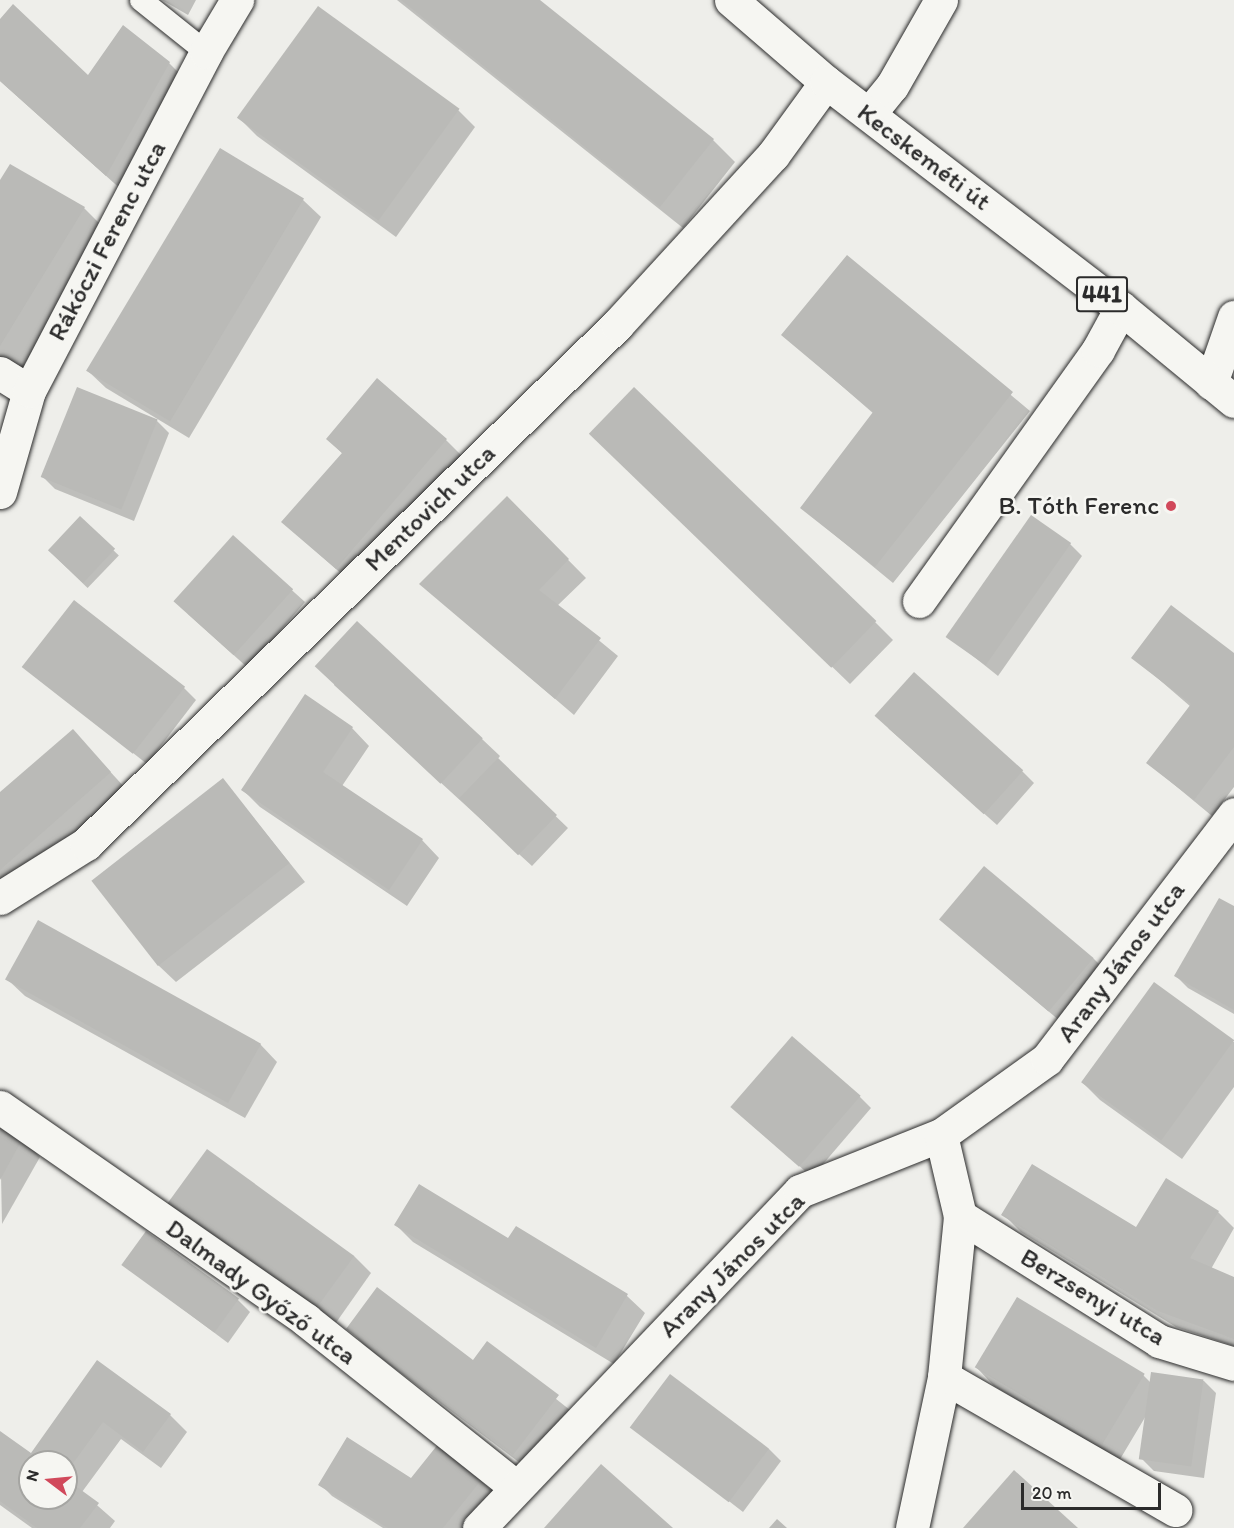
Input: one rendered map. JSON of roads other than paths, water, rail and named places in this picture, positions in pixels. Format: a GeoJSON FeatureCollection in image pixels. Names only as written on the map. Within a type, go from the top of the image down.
{"type":"FeatureCollection","features":[{"type":"Feature","properties":{"kind":"street","name":"Rákóczi Ferenc utca"},"geometry":{"type":"LineString","coordinates":[[0,492],[29,391],[206,52],[237,0]]}},
{"type":"Feature","properties":{"kind":"street","name":"Kecskeméti út"},"geometry":{"type":"LineString","coordinates":[[731,0],[826,82],[1121,308],[1223,392]]}},
{"type":"Feature","properties":{"kind":"street"},"geometry":{"type":"LineString","coordinates":[[869,114],[892,86],[941,0]]}},
{"type":"Feature","properties":{"kind":"street","name":"Mentovich utca"},"geometry":{"type":"LineString","coordinates":[[0,898],[86,844],[617,325],[773,155],[826,82]]}},
{"type":"Feature","properties":{"kind":"street"},"geometry":{"type":"LineString","coordinates":[[919,601],[1098,350],[1121,308]]}},
{"type":"Feature","properties":{"kind":"street","name":"Kecskeméti út"},"geometry":{"type":"LineString","coordinates":[[1223,392],[1234,316]]}},
{"type":"Feature","properties":{"kind":"street"},"geometry":{"type":"LineString","coordinates":[[0,373],[29,391]]}},
{"type":"Feature","properties":{"kind":"street","name":"Arany János utca"},"geometry":{"type":"LineString","coordinates":[[479,1528],[515,1486],[801,1191],[940,1135],[1047,1059],[1234,814]]}},
{"type":"Feature","properties":{"kind":"street","name":"Dalmady Győző utca"},"geometry":{"type":"LineString","coordinates":[[0,1107],[306,1320],[515,1486]]}},
{"type":"Feature","properties":{"kind":"street"},"geometry":{"type":"LineString","coordinates":[[912,1528],[944,1377],[960,1216],[940,1135]]}},
{"type":"Feature","properties":{"kind":"street","name":"Berzsenyi utca"},"geometry":{"type":"LineString","coordinates":[[960,1216],[1159,1341],[1234,1364]]}},
{"type":"Feature","properties":{"kind":"street"},"geometry":{"type":"LineString","coordinates":[[944,1377],[1175,1510]]}},
{"type":"Feature","properties":{"kind":"lane"},"geometry":{"type":"LineString","coordinates":[[141,0],[206,52]]}},
{"type":"Feature","properties":{"kind":"place","name":"B. Tóth Ferenc"},"geometry":{"type":"Point","coordinates":[1171,506]}}]}
